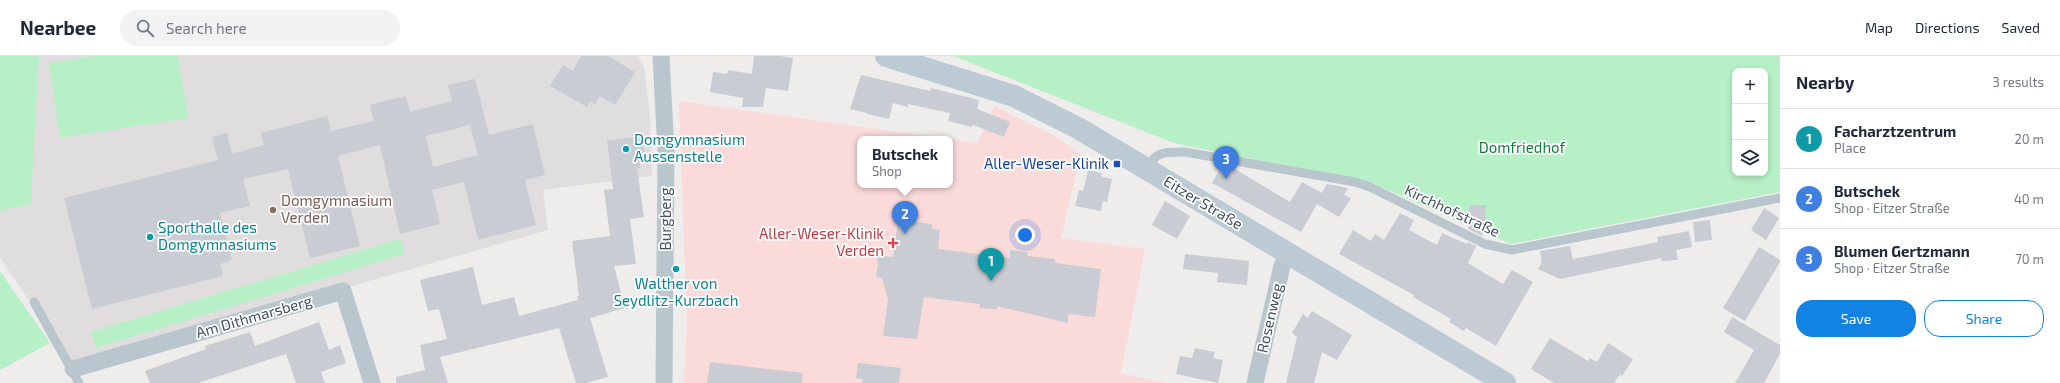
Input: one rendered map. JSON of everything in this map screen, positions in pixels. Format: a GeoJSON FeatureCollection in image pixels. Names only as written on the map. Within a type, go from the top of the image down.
{"type":"FeatureCollection","features":[{"type":"Feature","properties":{"kind":"main road","name":"Eitzer Straße"},"geometry":{"type":"LineString","coordinates":[[886,56],[1014,96],[1078,128],[1505,383]]}},
{"type":"Feature","properties":{"kind":"street","name":"Burgberg"},"geometry":{"type":"LineString","coordinates":[[661,56],[666,151],[664,383]]}},
{"type":"Feature","properties":{"kind":"street","name":"Rosenweg"},"geometry":{"type":"LineString","coordinates":[[1255,383],[1282,266],[1288,253]]}},
{"type":"Feature","properties":{"kind":"street","name":"Am Dithmarsberg"},"geometry":{"type":"LineString","coordinates":[[76,376],[343,291],[372,383]]}},
{"type":"Feature","properties":{"kind":"lane","name":"Kirchhofstraße"},"geometry":{"type":"LineString","coordinates":[[1146,168],[1153,158],[1161,153],[1184,152],[1355,182],[1370,187],[1485,244],[1512,250],[1780,198]]}},
{"type":"Feature","properties":{"kind":"lane"},"geometry":{"type":"LineString","coordinates":[[34,302],[62,355],[76,376]]}},
{"type":"Feature","properties":{"kind":"shaded area","name":"Domgymnasium Verden"},"geometry":{"type":"Polygon","coordinates":[[[0,56],[638,56],[644,68],[650,115],[652,176],[543,190],[548,230],[74,365],[0,258],[0,56]]]}},
{"type":"Feature","properties":{"kind":"shaded area","name":"Aller-Weser-Klinik Verden"},"geometry":{"type":"Polygon","coordinates":[[[679,101],[926,136],[857,136],[857,188],[953,188],[953,139],[977,143],[994,106],[1053,135],[1081,154],[1061,238],[1145,249],[1121,373],[1166,383],[684,383],[687,324],[679,101]]]}},
{"type":"Feature","properties":{"kind":"green space"},"geometry":{"type":"Polygon","coordinates":[[[0,56],[39,56],[31,204],[0,211],[0,56]]]}},
{"type":"Feature","properties":{"kind":"green space"},"geometry":{"type":"Polygon","coordinates":[[[95,56],[178,56],[188,118],[60,138],[49,63],[95,56]]]}},
{"type":"Feature","properties":{"kind":"green space","name":"Domfriedhof"},"geometry":{"type":"Polygon","coordinates":[[[953,56],[1780,56],[1780,192],[1511,244],[1374,184],[1174,143],[953,56]]]}},
{"type":"Feature","properties":{"kind":"green space"},"geometry":{"type":"Polygon","coordinates":[[[400,239],[405,254],[96,348],[91,332],[400,239]]]}},
{"type":"Feature","properties":{"kind":"green space"},"geometry":{"type":"Polygon","coordinates":[[[0,271],[50,343],[0,370],[0,271]]]}},
{"type":"Feature","properties":{"kind":"building"},"geometry":{"type":"Polygon","coordinates":[[[581,56],[608,56],[635,72],[615,105],[600,96],[595,104],[590,101],[587,107],[550,86],[563,65],[573,71],[581,56]]]}},
{"type":"Feature","properties":{"kind":"building"},"geometry":{"type":"Polygon","coordinates":[[[754,56],[779,56],[793,58],[788,91],[766,88],[763,107],[742,107],[743,98],[710,92],[713,72],[727,74],[728,70],[752,74],[754,56]]]}},
{"type":"Feature","properties":{"kind":"building"},"geometry":{"type":"Polygon","coordinates":[[[861,75],[930,91],[931,88],[979,100],[977,109],[1010,122],[1004,137],[973,125],[972,127],[948,121],[950,113],[908,104],[908,107],[893,103],[889,119],[850,109],[861,75]]]}},
{"type":"Feature","properties":{"kind":"building"},"geometry":{"type":"Polygon","coordinates":[[[475,79],[489,135],[533,124],[545,175],[525,180],[536,225],[478,240],[464,182],[432,190],[440,224],[400,234],[380,145],[338,156],[360,246],[310,258],[288,169],[243,179],[250,206],[220,213],[232,260],[220,264],[223,276],[92,309],[64,198],[218,160],[212,137],[227,133],[232,154],[264,145],[261,133],[327,116],[331,131],[374,121],[370,105],[388,100],[406,96],[410,112],[452,101],[448,85],[475,79]],[[470,125],[426,136],[433,167],[478,155],[470,125]]]}},
{"type":"Feature","properties":{"kind":"building"},"geometry":{"type":"Polygon","coordinates":[[[643,137],[645,157],[639,158],[640,168],[637,168],[644,217],[630,219],[636,264],[614,266],[625,308],[590,318],[608,377],[586,383],[576,383],[559,328],[440,357],[448,383],[396,383],[396,377],[425,370],[420,345],[447,339],[439,309],[428,311],[420,280],[473,267],[482,305],[514,297],[519,316],[578,300],[577,296],[579,296],[572,241],[610,236],[604,190],[613,189],[607,140],[643,137]]]}},
{"type":"Feature","properties":{"kind":"building"},"geometry":{"type":"Polygon","coordinates":[[[1222,165],[1230,166],[1290,202],[1302,182],[1322,193],[1327,184],[1348,188],[1344,195],[1351,198],[1339,217],[1317,204],[1301,232],[1212,183],[1222,165]]]}},
{"type":"Feature","properties":{"kind":"building"},"geometry":{"type":"Polygon","coordinates":[[[1088,170],[1101,173],[1102,177],[1112,179],[1107,202],[1103,201],[1101,211],[1075,206],[1079,190],[1083,191],[1088,170]]]}},
{"type":"Feature","properties":{"kind":"building"},"geometry":{"type":"Polygon","coordinates":[[[1165,201],[1190,216],[1177,239],[1152,225],[1165,201]]]}},
{"type":"Feature","properties":{"kind":"building"},"geometry":{"type":"Polygon","coordinates":[[[1469,205],[1486,205],[1484,230],[1482,236],[1468,229],[1469,205]]]}},
{"type":"Feature","properties":{"kind":"building"},"geometry":{"type":"Polygon","coordinates":[[[1764,208],[1779,218],[1766,240],[1751,230],[1764,208]]]}},
{"type":"Feature","properties":{"kind":"building"},"geometry":{"type":"Polygon","coordinates":[[[1400,213],[1414,220],[1409,230],[1437,245],[1442,233],[1467,244],[1467,242],[1476,246],[1468,263],[1503,284],[1512,270],[1533,282],[1496,346],[1466,328],[1464,331],[1449,322],[1451,319],[1413,297],[1414,295],[1339,254],[1353,230],[1371,241],[1375,234],[1384,240],[1400,213]]]}},
{"type":"Feature","properties":{"kind":"building"},"geometry":{"type":"Polygon","coordinates":[[[898,220],[932,224],[932,229],[940,230],[938,249],[1010,258],[1010,250],[1028,252],[1027,256],[1055,259],[1055,263],[1101,269],[1095,317],[1068,314],[1068,323],[997,306],[997,309],[979,308],[980,304],[924,297],[917,339],[883,336],[888,299],[882,278],[876,277],[878,264],[876,255],[893,257],[898,220]]]}},
{"type":"Feature","properties":{"kind":"building"},"geometry":{"type":"Polygon","coordinates":[[[1710,220],[1712,240],[1695,242],[1693,222],[1710,220]]]}},
{"type":"Feature","properties":{"kind":"building"},"geometry":{"type":"Polygon","coordinates":[[[1689,231],[1692,247],[1676,250],[1678,260],[1662,261],[1661,258],[1560,279],[1538,269],[1542,262],[1540,251],[1570,246],[1573,259],[1658,242],[1657,237],[1689,231]]]}},
{"type":"Feature","properties":{"kind":"building"},"geometry":{"type":"Polygon","coordinates":[[[1759,247],[1780,260],[1780,262],[1745,321],[1723,308],[1759,247]]]}},
{"type":"Feature","properties":{"kind":"building"},"geometry":{"type":"Polygon","coordinates":[[[1185,254],[1249,261],[1247,285],[1217,282],[1218,273],[1183,269],[1185,254]]]}},
{"type":"Feature","properties":{"kind":"building"},"geometry":{"type":"Polygon","coordinates":[[[1312,311],[1352,335],[1337,360],[1322,352],[1314,383],[1286,383],[1297,337],[1292,333],[1303,314],[1308,318],[1312,311]]]}},
{"type":"Feature","properties":{"kind":"building"},"geometry":{"type":"Polygon","coordinates":[[[1732,317],[1780,345],[1780,354],[1764,383],[1735,383],[1754,350],[1724,332],[1732,317]]]}},
{"type":"Feature","properties":{"kind":"building"},"geometry":{"type":"Polygon","coordinates":[[[319,322],[329,350],[340,345],[346,363],[321,372],[325,383],[296,383],[286,354],[198,383],[150,383],[145,371],[206,349],[205,346],[250,332],[255,346],[319,322]]]}},
{"type":"Feature","properties":{"kind":"building"},"geometry":{"type":"Polygon","coordinates":[[[1550,338],[1588,361],[1590,358],[1597,362],[1608,343],[1633,359],[1622,376],[1620,374],[1614,383],[1554,383],[1531,369],[1550,338]]]}},
{"type":"Feature","properties":{"kind":"building"},"geometry":{"type":"Polygon","coordinates":[[[1195,348],[1215,352],[1213,358],[1223,360],[1218,383],[1176,374],[1180,356],[1192,358],[1195,348]]]}},
{"type":"Feature","properties":{"kind":"building"},"geometry":{"type":"Polygon","coordinates":[[[710,362],[803,373],[802,383],[707,383],[710,362]]]}},
{"type":"Feature","properties":{"kind":"building"},"geometry":{"type":"Polygon","coordinates":[[[858,363],[901,368],[899,383],[862,383],[863,379],[856,378],[858,363]]]}},
{"type":"Feature","properties":{"kind":"place","name":"Domgymnasium Aussenstelle"},"geometry":{"type":"Point","coordinates":[626,149]}},
{"type":"Feature","properties":{"kind":"place","name":"Aller-Weser-Klinik"},"geometry":{"type":"Point","coordinates":[1117,164]}},
{"type":"Feature","properties":{"kind":"place","name":"Blumen Gertzmann"},"geometry":{"type":"Point","coordinates":[1226,179]}},
{"type":"Feature","properties":{"kind":"place","name":"Domgymnasium Verden"},"geometry":{"type":"Point","coordinates":[273,210]}},
{"type":"Feature","properties":{"kind":"place","name":"Butschek"},"geometry":{"type":"Point","coordinates":[905,234]}},
{"type":"Feature","properties":{"kind":"place","name":"Sporthalle des Domgymnasiums"},"geometry":{"type":"Point","coordinates":[150,237]}},
{"type":"Feature","properties":{"kind":"place","name":"Aller-Weser-Klinik Verden"},"geometry":{"type":"Point","coordinates":[893,243]}},
{"type":"Feature","properties":{"kind":"place","name":"Walther von Seydlitz-Kurzbach"},"geometry":{"type":"Point","coordinates":[676,269]}},
{"type":"Feature","properties":{"kind":"place","name":"Facharztzentrum"},"geometry":{"type":"Point","coordinates":[991,281]}}]}
